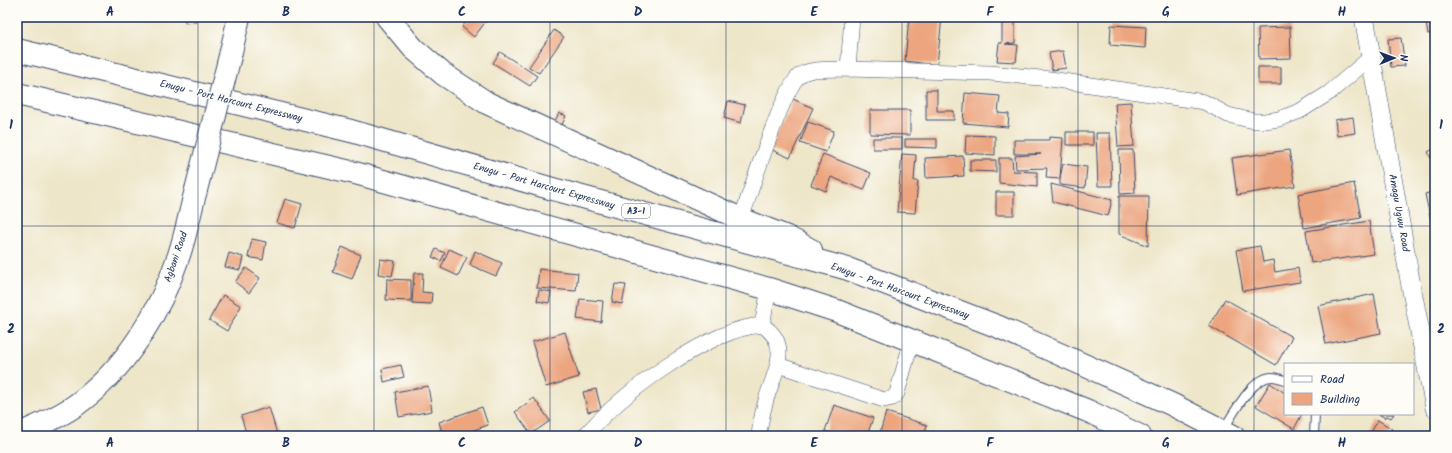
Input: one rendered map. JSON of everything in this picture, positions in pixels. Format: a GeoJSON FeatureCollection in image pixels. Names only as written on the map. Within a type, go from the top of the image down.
{"type":"FeatureCollection","features":[{"type":"Feature","properties":{"kind":"main road","name":"Agbani Road"},"geometry":{"type":"LineString","coordinates":[[17,434],[44,423],[75,406],[102,384],[124,359],[151,320],[179,255],[239,17]]}},
{"type":"Feature","properties":{"kind":"main road"},"geometry":{"type":"LineString","coordinates":[[388,17],[413,48],[442,74],[487,103],[742,219],[787,237],[848,269]]}},
{"type":"Feature","properties":{"kind":"main road","name":"Enugu - Port Harcourt Expressway"},"geometry":{"type":"LineString","coordinates":[[17,50],[351,130],[552,189],[848,269],[999,327],[1171,404],[1228,433]]}},
{"type":"Feature","properties":{"kind":"main road"},"geometry":{"type":"LineString","coordinates":[[17,94],[355,173],[768,289],[837,311],[912,340],[1088,411],[1140,436]]}},
{"type":"Feature","properties":{"kind":"main road"},"geometry":{"type":"LineString","coordinates":[[17,110],[47,100]]}},
{"type":"Feature","properties":{"kind":"street","name":"Amagu Ugwu Road"},"geometry":{"type":"LineString","coordinates":[[1364,17],[1370,58],[1430,349],[1435,408]]}},
{"type":"Feature","properties":{"kind":"street"},"geometry":{"type":"LineString","coordinates":[[848,69],[849,19]]}},
{"type":"Feature","properties":{"kind":"street"},"geometry":{"type":"LineString","coordinates":[[742,219],[769,137],[792,84],[798,76],[806,72],[848,69],[990,73],[1050,79],[1204,102],[1228,114],[1254,121],[1265,121],[1279,119],[1300,111],[1329,93],[1370,58]]}},
{"type":"Feature","properties":{"kind":"street"},"geometry":{"type":"LineString","coordinates":[[762,324],[768,289]]}},
{"type":"Feature","properties":{"kind":"street"},"geometry":{"type":"LineString","coordinates":[[759,436],[766,399],[778,366],[779,355],[775,335],[762,324]]}},
{"type":"Feature","properties":{"kind":"street"},"geometry":{"type":"LineString","coordinates":[[584,436],[595,423],[619,401],[669,365],[710,340],[733,330],[762,324]]}},
{"type":"Feature","properties":{"kind":"street"},"geometry":{"type":"LineString","coordinates":[[778,366],[884,400],[889,400],[896,393],[912,340]]}},
{"type":"Feature","properties":{"kind":"lane"},"geometry":{"type":"LineString","coordinates":[[1228,433],[1248,392],[1257,383],[1274,376],[1284,380]]}},
{"type":"Feature","properties":{"kind":"lane"},"geometry":{"type":"LineString","coordinates":[[1314,436],[1315,415]]}},
{"type":"Feature","properties":{"kind":"building"},"geometry":{"type":"Polygon","coordinates":[[[185,17],[196,17],[196,22],[185,23],[185,17]]]}},
{"type":"Feature","properties":{"kind":"building"},"geometry":{"type":"Polygon","coordinates":[[[470,17],[483,17],[487,20],[474,37],[462,27],[470,17]]]}},
{"type":"Feature","properties":{"kind":"building"},"geometry":{"type":"Polygon","coordinates":[[[909,17],[942,17],[937,65],[905,61],[909,17]]]}},
{"type":"Feature","properties":{"kind":"building"},"geometry":{"type":"Polygon","coordinates":[[[1002,17],[1015,17],[1015,43],[1005,44],[1018,45],[1016,62],[997,61],[999,43],[1002,43],[1002,17]]]}},
{"type":"Feature","properties":{"kind":"building"},"geometry":{"type":"Polygon","coordinates":[[[1425,17],[1435,17],[1435,33],[1428,34],[1425,17]]]}},
{"type":"Feature","properties":{"kind":"building"},"geometry":{"type":"Polygon","coordinates":[[[1111,25],[1146,27],[1145,48],[1110,45],[1111,25]]]}},
{"type":"Feature","properties":{"kind":"building"},"geometry":{"type":"Polygon","coordinates":[[[1290,27],[1291,58],[1259,59],[1258,28],[1290,27]]]}},
{"type":"Feature","properties":{"kind":"building"},"geometry":{"type":"Polygon","coordinates":[[[554,30],[564,37],[539,73],[529,67],[554,30]]]}},
{"type":"Feature","properties":{"kind":"building"},"geometry":{"type":"Polygon","coordinates":[[[1401,38],[1405,66],[1391,67],[1388,39],[1401,38]]]}},
{"type":"Feature","properties":{"kind":"building"},"geometry":{"type":"Polygon","coordinates":[[[1063,51],[1066,68],[1052,70],[1049,53],[1063,51]]]}},
{"type":"Feature","properties":{"kind":"building"},"geometry":{"type":"Polygon","coordinates":[[[500,52],[537,76],[530,86],[493,63],[500,52]]]}},
{"type":"Feature","properties":{"kind":"building"},"geometry":{"type":"Polygon","coordinates":[[[1258,67],[1281,67],[1281,84],[1258,84],[1258,67]]]}},
{"type":"Feature","properties":{"kind":"building"},"geometry":{"type":"Polygon","coordinates":[[[926,90],[937,90],[937,111],[954,111],[954,120],[926,120],[926,90]]]}},
{"type":"Feature","properties":{"kind":"building"},"geometry":{"type":"Polygon","coordinates":[[[965,93],[1000,96],[998,113],[1009,114],[1008,127],[963,123],[965,93]]]}},
{"type":"Feature","properties":{"kind":"building"},"geometry":{"type":"Polygon","coordinates":[[[793,99],[813,108],[790,158],[770,149],[793,99]]]}},
{"type":"Feature","properties":{"kind":"building"},"geometry":{"type":"Polygon","coordinates":[[[728,101],[745,105],[741,123],[724,118],[728,101]]]}},
{"type":"Feature","properties":{"kind":"building"},"geometry":{"type":"Polygon","coordinates":[[[1131,102],[1134,146],[1118,147],[1115,103],[1131,102]]]}},
{"type":"Feature","properties":{"kind":"building"},"geometry":{"type":"Polygon","coordinates":[[[870,110],[910,110],[910,135],[870,134],[870,110]]]}},
{"type":"Feature","properties":{"kind":"building"},"geometry":{"type":"Polygon","coordinates":[[[559,113],[566,116],[561,127],[554,123],[559,113]]]}},
{"type":"Feature","properties":{"kind":"building"},"geometry":{"type":"Polygon","coordinates":[[[1353,117],[1355,133],[1337,136],[1335,120],[1353,117]]]}},
{"type":"Feature","properties":{"kind":"building"},"geometry":{"type":"Polygon","coordinates":[[[808,122],[834,131],[826,152],[800,143],[808,122]]]}},
{"type":"Feature","properties":{"kind":"building"},"geometry":{"type":"Polygon","coordinates":[[[1066,132],[1093,132],[1093,145],[1066,145],[1066,132]]]}},
{"type":"Feature","properties":{"kind":"building"},"geometry":{"type":"Polygon","coordinates":[[[1096,133],[1110,133],[1112,186],[1098,186],[1096,133]]]}},
{"type":"Feature","properties":{"kind":"building"},"geometry":{"type":"Polygon","coordinates":[[[966,135],[995,136],[995,155],[965,153],[966,135]]]}},
{"type":"Feature","properties":{"kind":"building"},"geometry":{"type":"Polygon","coordinates":[[[1049,137],[1063,138],[1060,178],[1063,164],[1087,167],[1085,188],[1060,185],[1060,179],[1046,178],[1047,168],[1016,169],[1015,156],[1041,154],[1014,154],[1014,140],[1049,140],[1049,137]]]}},
{"type":"Feature","properties":{"kind":"building"},"geometry":{"type":"Polygon","coordinates":[[[873,138],[902,138],[902,149],[873,149],[873,138]]]}},
{"type":"Feature","properties":{"kind":"building"},"geometry":{"type":"Polygon","coordinates":[[[905,139],[937,139],[937,148],[905,147],[905,139]]]}},
{"type":"Feature","properties":{"kind":"building"},"geometry":{"type":"Polygon","coordinates":[[[1435,148],[1435,165],[1428,152],[1435,148]]]}},
{"type":"Feature","properties":{"kind":"building"},"geometry":{"type":"Polygon","coordinates":[[[1119,150],[1133,150],[1135,193],[1120,194],[1119,150]]]}},
{"type":"Feature","properties":{"kind":"building"},"geometry":{"type":"Polygon","coordinates":[[[1289,150],[1295,186],[1237,195],[1232,158],[1289,150]]]}},
{"type":"Feature","properties":{"kind":"building"},"geometry":{"type":"Polygon","coordinates":[[[823,154],[871,173],[864,190],[831,177],[826,191],[811,185],[823,154]]]}},
{"type":"Feature","properties":{"kind":"building"},"geometry":{"type":"Polygon","coordinates":[[[902,154],[916,155],[914,181],[918,181],[915,213],[897,212],[902,154]]]}},
{"type":"Feature","properties":{"kind":"building"},"geometry":{"type":"Polygon","coordinates":[[[963,156],[964,176],[926,178],[925,158],[963,156]]]}},
{"type":"Feature","properties":{"kind":"building"},"geometry":{"type":"Polygon","coordinates":[[[999,158],[1012,158],[1013,171],[1037,172],[1037,187],[999,183],[999,158]]]}},
{"type":"Feature","properties":{"kind":"building"},"geometry":{"type":"Polygon","coordinates":[[[970,160],[996,160],[996,172],[970,171],[970,160]]]}},
{"type":"Feature","properties":{"kind":"building"},"geometry":{"type":"Polygon","coordinates":[[[1354,183],[1361,218],[1304,228],[1298,194],[1354,183]]]}},
{"type":"Feature","properties":{"kind":"building"},"geometry":{"type":"Polygon","coordinates":[[[1051,184],[1112,200],[1108,216],[1053,202],[1051,184]]]}},
{"type":"Feature","properties":{"kind":"building"},"geometry":{"type":"Polygon","coordinates":[[[1435,191],[1435,225],[1432,226],[1425,194],[1435,191]]]}},
{"type":"Feature","properties":{"kind":"building"},"geometry":{"type":"Polygon","coordinates":[[[996,192],[1014,192],[1014,215],[996,215],[996,192]]]}},
{"type":"Feature","properties":{"kind":"building"},"geometry":{"type":"Polygon","coordinates":[[[1119,196],[1149,196],[1148,246],[1119,234],[1119,196]]]}},
{"type":"Feature","properties":{"kind":"building"},"geometry":{"type":"Polygon","coordinates":[[[285,199],[302,204],[295,228],[277,223],[285,199]]]}},
{"type":"Feature","properties":{"kind":"building"},"geometry":{"type":"Polygon","coordinates":[[[1369,221],[1374,254],[1311,263],[1306,231],[1369,221]]]}},
{"type":"Feature","properties":{"kind":"building"},"geometry":{"type":"Polygon","coordinates":[[[252,239],[266,242],[263,260],[248,257],[252,239]]]}},
{"type":"Feature","properties":{"kind":"building"},"geometry":{"type":"Polygon","coordinates":[[[1260,246],[1263,262],[1273,260],[1275,272],[1298,268],[1300,282],[1243,291],[1236,250],[1260,246]]]}},
{"type":"Feature","properties":{"kind":"building"},"geometry":{"type":"Polygon","coordinates":[[[342,247],[361,255],[352,279],[333,272],[342,247]]]}},
{"type":"Feature","properties":{"kind":"building"},"geometry":{"type":"Polygon","coordinates":[[[436,249],[445,253],[441,261],[432,257],[436,249]]]}},
{"type":"Feature","properties":{"kind":"building"},"geometry":{"type":"Polygon","coordinates":[[[449,249],[467,257],[458,276],[441,268],[449,249]]]}},
{"type":"Feature","properties":{"kind":"building"},"geometry":{"type":"Polygon","coordinates":[[[475,251],[502,263],[496,276],[470,265],[475,251]]]}},
{"type":"Feature","properties":{"kind":"building"},"geometry":{"type":"Polygon","coordinates":[[[229,253],[243,257],[240,270],[225,267],[229,253]]]}},
{"type":"Feature","properties":{"kind":"building"},"geometry":{"type":"Polygon","coordinates":[[[380,259],[395,261],[392,276],[378,274],[380,259]]]}},
{"type":"Feature","properties":{"kind":"building"},"geometry":{"type":"Polygon","coordinates":[[[246,268],[260,278],[249,293],[235,282],[246,268]]]}},
{"type":"Feature","properties":{"kind":"building"},"geometry":{"type":"Polygon","coordinates":[[[539,269],[578,273],[576,291],[537,288],[539,269]]]}},
{"type":"Feature","properties":{"kind":"building"},"geometry":{"type":"Polygon","coordinates":[[[414,273],[423,273],[422,292],[432,293],[431,304],[412,303],[414,273]]]}},
{"type":"Feature","properties":{"kind":"building"},"geometry":{"type":"Polygon","coordinates":[[[387,279],[411,280],[411,301],[386,300],[387,279]]]}},
{"type":"Feature","properties":{"kind":"building"},"geometry":{"type":"Polygon","coordinates":[[[615,284],[626,285],[622,304],[612,302],[615,284]]]}},
{"type":"Feature","properties":{"kind":"building"},"geometry":{"type":"Polygon","coordinates":[[[539,290],[551,292],[549,303],[537,301],[539,290]]]}},
{"type":"Feature","properties":{"kind":"building"},"geometry":{"type":"Polygon","coordinates":[[[1374,294],[1381,333],[1326,344],[1318,306],[1374,294]]]}},
{"type":"Feature","properties":{"kind":"building"},"geometry":{"type":"Polygon","coordinates":[[[223,295],[241,306],[227,331],[209,320],[223,295]]]}},
{"type":"Feature","properties":{"kind":"building"},"geometry":{"type":"Polygon","coordinates":[[[580,299],[603,301],[601,322],[577,319],[580,299]]]}},
{"type":"Feature","properties":{"kind":"building"},"geometry":{"type":"Polygon","coordinates":[[[1225,299],[1292,337],[1276,365],[1209,326],[1225,299]]]}},
{"type":"Feature","properties":{"kind":"building"},"geometry":{"type":"Polygon","coordinates":[[[565,332],[579,377],[546,387],[532,342],[565,332]]]}},
{"type":"Feature","properties":{"kind":"building"},"geometry":{"type":"Polygon","coordinates":[[[401,365],[404,377],[384,382],[382,369],[401,365]]]}},
{"type":"Feature","properties":{"kind":"building"},"geometry":{"type":"Polygon","coordinates":[[[1270,383],[1284,392],[1284,415],[1301,415],[1294,429],[1256,406],[1270,383]]]}},
{"type":"Feature","properties":{"kind":"building"},"geometry":{"type":"Polygon","coordinates":[[[428,386],[432,411],[399,417],[395,392],[428,386]]]}},
{"type":"Feature","properties":{"kind":"building"},"geometry":{"type":"Polygon","coordinates":[[[596,389],[601,409],[588,412],[583,392],[596,389]]]}},
{"type":"Feature","properties":{"kind":"building"},"geometry":{"type":"Polygon","coordinates":[[[534,398],[550,421],[531,434],[515,412],[534,398]]]}},
{"type":"Feature","properties":{"kind":"building"},"geometry":{"type":"Polygon","coordinates":[[[834,405],[873,418],[867,436],[840,436],[825,431],[834,405]]]}},
{"type":"Feature","properties":{"kind":"building"},"geometry":{"type":"Polygon","coordinates":[[[269,407],[277,434],[271,436],[247,436],[241,416],[269,407]]]}},
{"type":"Feature","properties":{"kind":"building"},"geometry":{"type":"Polygon","coordinates":[[[482,407],[488,425],[457,436],[443,436],[439,422],[482,407]]]}},
{"type":"Feature","properties":{"kind":"building"},"geometry":{"type":"Polygon","coordinates":[[[886,412],[927,425],[924,436],[879,436],[886,412]]]}},
{"type":"Feature","properties":{"kind":"building"},"geometry":{"type":"Polygon","coordinates":[[[1380,415],[1393,415],[1391,418],[1387,416],[1385,418],[1380,415]]]}},
{"type":"Feature","properties":{"kind":"building"},"geometry":{"type":"Polygon","coordinates":[[[1378,420],[1392,429],[1388,436],[1369,436],[1378,420]]]}}]}
